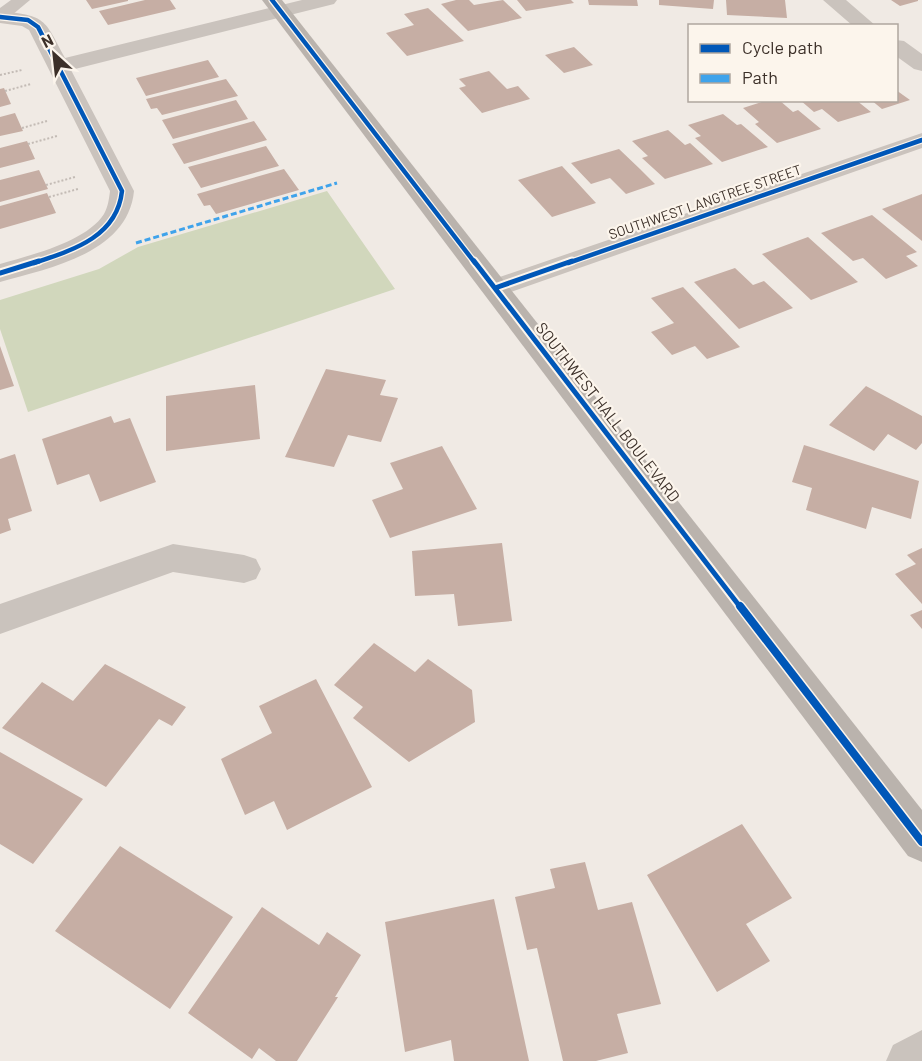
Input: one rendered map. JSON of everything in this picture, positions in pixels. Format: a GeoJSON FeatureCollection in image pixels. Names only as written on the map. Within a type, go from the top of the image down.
{"type":"FeatureCollection","features":[{"type":"Feature","properties":{"kind":"main road","name":"SOUTHWEST HALL BOULEVARD"},"geometry":{"type":"LineString","coordinates":[[276,6],[922,842]]}},
{"type":"Feature","properties":{"kind":"street"},"geometry":{"type":"LineString","coordinates":[[59,66],[276,6],[327,0]]}},
{"type":"Feature","properties":{"kind":"street"},"geometry":{"type":"LineString","coordinates":[[833,0],[863,24]]}},
{"type":"Feature","properties":{"kind":"street"},"geometry":{"type":"LineString","coordinates":[[0,17],[28,20],[38,27],[122,191],[121,203],[111,223],[80,246],[0,273]]}},
{"type":"Feature","properties":{"kind":"street"},"geometry":{"type":"LineString","coordinates":[[898,47],[922,64]]}},
{"type":"Feature","properties":{"kind":"street","name":"SOUTHWEST LANGTREE STREET"},"geometry":{"type":"LineString","coordinates":[[495,288],[922,140]]}},
{"type":"Feature","properties":{"kind":"street"},"geometry":{"type":"LineString","coordinates":[[0,619],[173,558],[244,569]]}},
{"type":"Feature","properties":{"kind":"street"},"geometry":{"type":"LineString","coordinates":[[909,1061],[922,1053]]}},
{"type":"Feature","properties":{"kind":"lane"},"geometry":{"type":"LineString","coordinates":[[0,17],[22,0]]}},
{"type":"Feature","properties":{"kind":"path"},"geometry":{"type":"LineString","coordinates":[[0,75],[25,69]]}},
{"type":"Feature","properties":{"kind":"path"},"geometry":{"type":"LineString","coordinates":[[5,91],[32,84]]}},
{"type":"Feature","properties":{"kind":"path"},"geometry":{"type":"LineString","coordinates":[[22,128],[50,120]]}},
{"type":"Feature","properties":{"kind":"path"},"geometry":{"type":"LineString","coordinates":[[28,144],[57,136]]}},
{"type":"Feature","properties":{"kind":"path"},"geometry":{"type":"LineString","coordinates":[[46,185],[75,177]]}},
{"type":"Feature","properties":{"kind":"path"},"geometry":{"type":"LineString","coordinates":[[49,197],[78,189]]}},
{"type":"Feature","properties":{"kind":"green space"},"geometry":{"type":"Polygon","coordinates":[[[327,191],[395,289],[28,412],[0,329],[0,300],[99,269],[138,247],[327,191]]]}},
{"type":"Feature","properties":{"kind":"building"},"geometry":{"type":"Polygon","coordinates":[[[86,0],[128,0],[128,1],[92,9],[86,0]]]}},
{"type":"Feature","properties":{"kind":"building"},"geometry":{"type":"Polygon","coordinates":[[[145,0],[170,0],[176,9],[108,25],[99,11],[145,0]]]}},
{"type":"Feature","properties":{"kind":"building"},"geometry":{"type":"Polygon","coordinates":[[[456,0],[469,0],[474,5],[503,0],[522,18],[468,31],[441,4],[456,0]]]}},
{"type":"Feature","properties":{"kind":"building"},"geometry":{"type":"Polygon","coordinates":[[[517,0],[571,0],[574,3],[526,11],[517,0]]]}},
{"type":"Feature","properties":{"kind":"building"},"geometry":{"type":"Polygon","coordinates":[[[588,0],[637,0],[638,6],[589,5],[588,0]]]}},
{"type":"Feature","properties":{"kind":"building"},"geometry":{"type":"Polygon","coordinates":[[[659,0],[714,0],[713,9],[659,5],[659,0]]]}},
{"type":"Feature","properties":{"kind":"building"},"geometry":{"type":"Polygon","coordinates":[[[726,0],[785,0],[787,18],[727,15],[726,0]]]}},
{"type":"Feature","properties":{"kind":"building"},"geometry":{"type":"Polygon","coordinates":[[[891,0],[918,0],[918,1],[900,6],[891,0]]]}},
{"type":"Feature","properties":{"kind":"building"},"geometry":{"type":"Polygon","coordinates":[[[428,8],[464,41],[407,56],[386,33],[414,25],[404,14],[428,8]]]}},
{"type":"Feature","properties":{"kind":"building"},"geometry":{"type":"Polygon","coordinates":[[[574,47],[593,65],[564,73],[545,55],[574,47]]]}},
{"type":"Feature","properties":{"kind":"building"},"geometry":{"type":"Polygon","coordinates":[[[208,60],[219,77],[146,96],[136,78],[208,60]]]}},
{"type":"Feature","properties":{"kind":"building"},"geometry":{"type":"Polygon","coordinates":[[[489,71],[507,89],[518,86],[530,99],[482,113],[459,88],[466,86],[459,79],[489,71]]]}},
{"type":"Feature","properties":{"kind":"building"},"geometry":{"type":"Polygon","coordinates":[[[226,79],[238,96],[162,115],[157,108],[151,109],[146,99],[226,79]]]}},
{"type":"Feature","properties":{"kind":"building"},"geometry":{"type":"Polygon","coordinates":[[[4,88],[11,104],[0,107],[0,89],[4,88]]]}},
{"type":"Feature","properties":{"kind":"building"},"geometry":{"type":"Polygon","coordinates":[[[898,91],[910,100],[882,109],[873,102],[898,102],[898,91]]]}},
{"type":"Feature","properties":{"kind":"building"},"geometry":{"type":"Polygon","coordinates":[[[236,100],[248,119],[173,139],[162,120],[236,100]]]}},
{"type":"Feature","properties":{"kind":"building"},"geometry":{"type":"Polygon","coordinates":[[[762,102],[781,102],[793,112],[798,110],[821,129],[777,143],[755,124],[759,122],[743,108],[762,102]]]}},
{"type":"Feature","properties":{"kind":"building"},"geometry":{"type":"Polygon","coordinates":[[[802,102],[858,102],[871,112],[838,122],[822,109],[814,112],[802,102]]]}},
{"type":"Feature","properties":{"kind":"building"},"geometry":{"type":"Polygon","coordinates":[[[15,113],[23,131],[0,136],[0,117],[15,113]]]}},
{"type":"Feature","properties":{"kind":"building"},"geometry":{"type":"Polygon","coordinates":[[[723,114],[737,125],[741,124],[768,147],[722,162],[695,138],[701,136],[688,125],[723,114]]]}},
{"type":"Feature","properties":{"kind":"building"},"geometry":{"type":"Polygon","coordinates":[[[254,121],[267,140],[184,164],[172,144],[254,121]]]}},
{"type":"Feature","properties":{"kind":"building"},"geometry":{"type":"Polygon","coordinates":[[[668,130],[685,145],[690,143],[713,164],[665,179],[642,158],[648,156],[632,141],[668,130]]]}},
{"type":"Feature","properties":{"kind":"building"},"geometry":{"type":"Polygon","coordinates":[[[27,141],[35,159],[0,168],[0,148],[27,141]]]}},
{"type":"Feature","properties":{"kind":"building"},"geometry":{"type":"Polygon","coordinates":[[[266,146],[279,166],[201,188],[188,167],[266,146]]]}},
{"type":"Feature","properties":{"kind":"building"},"geometry":{"type":"Polygon","coordinates":[[[619,149],[655,184],[626,194],[610,178],[591,184],[571,163],[619,149]]]}},
{"type":"Feature","properties":{"kind":"building"},"geometry":{"type":"Polygon","coordinates":[[[562,166],[596,203],[552,217],[518,180],[562,166]]]}},
{"type":"Feature","properties":{"kind":"building"},"geometry":{"type":"Polygon","coordinates":[[[284,169],[299,190],[216,214],[210,205],[204,206],[197,194],[284,169]]]}},
{"type":"Feature","properties":{"kind":"building"},"geometry":{"type":"Polygon","coordinates":[[[39,170],[48,189],[0,202],[0,180],[39,170]]]}},
{"type":"Feature","properties":{"kind":"building"},"geometry":{"type":"Polygon","coordinates":[[[47,193],[56,213],[0,229],[0,206],[47,193]]]}},
{"type":"Feature","properties":{"kind":"building"},"geometry":{"type":"Polygon","coordinates":[[[922,194],[922,241],[882,209],[922,194]]]}},
{"type":"Feature","properties":{"kind":"building"},"geometry":{"type":"Polygon","coordinates":[[[872,215],[917,252],[906,256],[918,266],[886,279],[863,258],[853,261],[821,233],[872,215]]]}},
{"type":"Feature","properties":{"kind":"building"},"geometry":{"type":"Polygon","coordinates":[[[808,237],[858,282],[811,300],[762,254],[808,237]]]}},
{"type":"Feature","properties":{"kind":"building"},"geometry":{"type":"Polygon","coordinates":[[[735,268],[753,285],[764,281],[793,308],[739,329],[694,282],[735,268]]]}},
{"type":"Feature","properties":{"kind":"building"},"geometry":{"type":"Polygon","coordinates":[[[683,287],[740,347],[707,359],[695,346],[672,355],[651,332],[674,323],[651,298],[683,287]]]}},
{"type":"Feature","properties":{"kind":"building"},"geometry":{"type":"Polygon","coordinates":[[[0,346],[14,386],[0,390],[0,346]]]}},
{"type":"Feature","properties":{"kind":"building"},"geometry":{"type":"Polygon","coordinates":[[[326,369],[386,380],[380,395],[398,398],[381,442],[348,435],[334,467],[285,457],[326,369]]]}},
{"type":"Feature","properties":{"kind":"building"},"geometry":{"type":"Polygon","coordinates":[[[255,385],[260,439],[166,451],[166,396],[255,385]]]}},
{"type":"Feature","properties":{"kind":"building"},"geometry":{"type":"Polygon","coordinates":[[[866,386],[922,416],[922,443],[916,450],[888,434],[874,451],[829,425],[866,386]]]}},
{"type":"Feature","properties":{"kind":"building"},"geometry":{"type":"Polygon","coordinates":[[[111,416],[114,423],[130,418],[156,482],[100,502],[89,474],[57,485],[42,439],[111,416]]]}},
{"type":"Feature","properties":{"kind":"building"},"geometry":{"type":"Polygon","coordinates":[[[804,445],[919,481],[911,519],[872,507],[866,529],[806,510],[812,488],[792,482],[804,445]]]}},
{"type":"Feature","properties":{"kind":"building"},"geometry":{"type":"Polygon","coordinates":[[[442,446],[477,509],[390,538],[372,500],[403,489],[390,463],[442,446]]]}},
{"type":"Feature","properties":{"kind":"building"},"geometry":{"type":"Polygon","coordinates":[[[15,454],[32,511],[8,519],[11,530],[0,534],[0,459],[15,454]]]}},
{"type":"Feature","properties":{"kind":"building"},"geometry":{"type":"Polygon","coordinates":[[[502,543],[512,621],[458,626],[454,594],[415,596],[412,551],[502,543]]]}},
{"type":"Feature","properties":{"kind":"building"},"geometry":{"type":"Polygon","coordinates":[[[922,548],[922,604],[895,574],[916,564],[907,555],[922,548]]]}},
{"type":"Feature","properties":{"kind":"building"},"geometry":{"type":"Polygon","coordinates":[[[922,610],[922,629],[910,615],[922,610]]]}},
{"type":"Feature","properties":{"kind":"building"},"geometry":{"type":"Polygon","coordinates":[[[374,643],[415,672],[428,659],[472,690],[475,722],[409,762],[353,718],[363,707],[334,685],[374,643]]]}},
{"type":"Feature","properties":{"kind":"building"},"geometry":{"type":"Polygon","coordinates":[[[105,664],[186,707],[172,726],[159,719],[106,787],[2,728],[42,682],[73,701],[105,664]]]}},
{"type":"Feature","properties":{"kind":"building"},"geometry":{"type":"Polygon","coordinates":[[[316,679],[372,787],[287,830],[274,801],[245,815],[221,759],[272,733],[259,706],[316,679]]]}},
{"type":"Feature","properties":{"kind":"building"},"geometry":{"type":"Polygon","coordinates":[[[0,752],[83,799],[33,864],[0,844],[0,752]]]}},
{"type":"Feature","properties":{"kind":"building"},"geometry":{"type":"Polygon","coordinates":[[[742,824],[792,898],[746,924],[770,961],[717,992],[647,875],[742,824]]]}},
{"type":"Feature","properties":{"kind":"building"},"geometry":{"type":"Polygon","coordinates":[[[120,846],[233,917],[170,1009],[55,931],[120,846]]]}},
{"type":"Feature","properties":{"kind":"building"},"geometry":{"type":"Polygon","coordinates":[[[585,862],[598,910],[632,902],[661,1004],[617,1014],[628,1053],[596,1061],[563,1061],[537,948],[527,950],[515,897],[555,888],[550,869],[585,862]]]}},
{"type":"Feature","properties":{"kind":"building"},"geometry":{"type":"Polygon","coordinates":[[[494,899],[529,1061],[454,1061],[451,1040],[405,1052],[385,922],[494,899]]]}},
{"type":"Feature","properties":{"kind":"building"},"geometry":{"type":"Polygon","coordinates":[[[262,907],[319,945],[327,932],[361,955],[335,997],[338,997],[297,1061],[276,1061],[259,1048],[252,1059],[188,1013],[262,907]]]}},
{"type":"Feature","properties":{"kind":"marked path"},"geometry":{"type":"LineString","coordinates":[[136,243],[337,183]]}},
{"type":"Feature","properties":{"kind":"cycle path"},"geometry":{"type":"LineString","coordinates":[[272,0],[922,842]]}},
{"type":"Feature","properties":{"kind":"cycle path"},"geometry":{"type":"LineString","coordinates":[[0,17],[28,20],[38,27],[122,191],[117,214],[96,236],[47,259],[0,273]]}},
{"type":"Feature","properties":{"kind":"cycle path"},"geometry":{"type":"LineString","coordinates":[[495,288],[922,140]]}}]}
